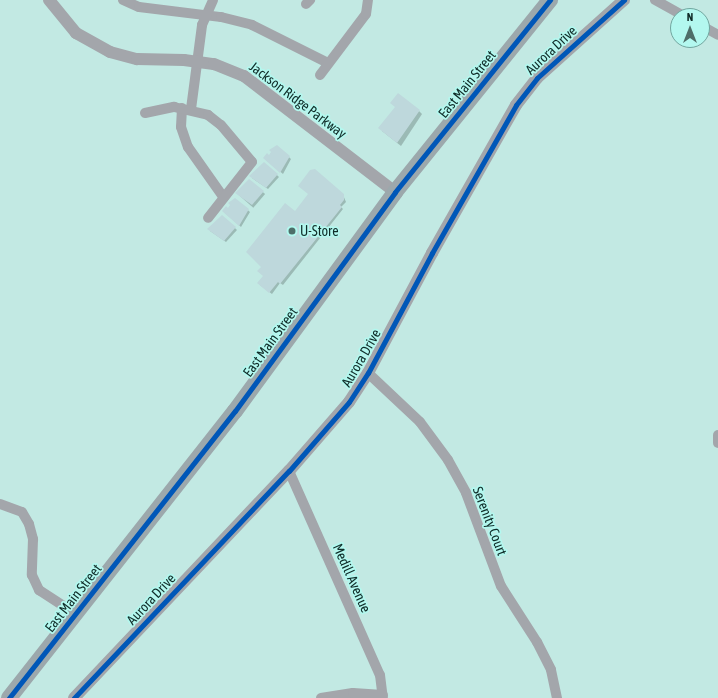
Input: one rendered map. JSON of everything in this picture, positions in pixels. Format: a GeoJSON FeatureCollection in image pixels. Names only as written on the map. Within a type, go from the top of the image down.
{"type":"FeatureCollection","features":[{"type":"Feature","properties":{"kind":"main road","name":"East Main Street"},"geometry":{"type":"LineString","coordinates":[[9,698],[235,411],[395,192],[550,0]]}},
{"type":"Feature","properties":{"kind":"street","name":"Jackson Ridge Parkway"},"geometry":{"type":"LineString","coordinates":[[49,0],[76,33],[110,52],[137,59],[197,61],[214,64],[244,76],[395,192]]}},
{"type":"Feature","properties":{"kind":"street"},"geometry":{"type":"LineString","coordinates":[[123,0],[139,8],[204,15],[261,28],[328,63]]}},
{"type":"Feature","properties":{"kind":"street"},"geometry":{"type":"LineString","coordinates":[[213,0],[204,15],[197,61],[181,126],[188,147],[224,198]]}},
{"type":"Feature","properties":{"kind":"street"},"geometry":{"type":"LineString","coordinates":[[320,75],[366,14],[368,0]]}},
{"type":"Feature","properties":{"kind":"street","name":"Aurora Drive"},"geometry":{"type":"LineString","coordinates":[[74,698],[289,471],[349,402],[368,373],[432,253],[516,105],[537,78],[624,0]]}},
{"type":"Feature","properties":{"kind":"street"},"geometry":{"type":"LineString","coordinates":[[655,0],[670,8]]}},
{"type":"Feature","properties":{"kind":"street"},"geometry":{"type":"LineString","coordinates":[[144,113],[186,108],[215,120],[252,162],[208,218]]}},
{"type":"Feature","properties":{"kind":"street","name":"Serenity Court"},"geometry":{"type":"LineString","coordinates":[[368,373],[420,422],[448,460],[466,493],[486,550],[501,586],[537,642],[551,670],[557,698]]}},
{"type":"Feature","properties":{"kind":"street"},"geometry":{"type":"LineString","coordinates":[[718,435],[718,442]]}},
{"type":"Feature","properties":{"kind":"street","name":"Medill Avenue"},"geometry":{"type":"LineString","coordinates":[[289,471],[380,676],[383,696]]}},
{"type":"Feature","properties":{"kind":"street"},"geometry":{"type":"LineString","coordinates":[[0,504],[22,512],[29,524],[33,539],[32,574],[39,590],[76,614]]}},
{"type":"Feature","properties":{"kind":"street"},"geometry":{"type":"LineString","coordinates":[[321,698],[353,692],[383,696]]}},
{"type":"Feature","properties":{"kind":"building"},"geometry":{"type":"Polygon","coordinates":[[[398,93],[420,110],[397,143],[378,128],[395,107],[390,103],[398,93]]]}},
{"type":"Feature","properties":{"kind":"building"},"geometry":{"type":"Polygon","coordinates":[[[277,145],[290,156],[280,173],[263,158],[267,153],[269,155],[271,152],[269,150],[277,145]]]}},
{"type":"Feature","properties":{"kind":"building"},"geometry":{"type":"Polygon","coordinates":[[[264,162],[278,174],[266,188],[249,176],[264,162]]]}},
{"type":"Feature","properties":{"kind":"building","name":"U-Store"},"geometry":{"type":"Polygon","coordinates":[[[315,169],[344,194],[344,200],[340,205],[342,207],[280,284],[278,282],[269,293],[257,283],[263,276],[257,271],[261,267],[246,252],[285,203],[295,211],[308,194],[298,186],[310,170],[315,169]]]}},
{"type":"Feature","properties":{"kind":"building"},"geometry":{"type":"Polygon","coordinates":[[[249,179],[264,191],[252,205],[235,193],[249,179]]]}},
{"type":"Feature","properties":{"kind":"building"},"geometry":{"type":"Polygon","coordinates":[[[235,198],[249,209],[239,226],[222,211],[226,206],[228,208],[230,205],[228,203],[235,198]]]}},
{"type":"Feature","properties":{"kind":"building"},"geometry":{"type":"Polygon","coordinates":[[[222,215],[236,227],[224,241],[207,229],[222,215]]]}},
{"type":"Feature","properties":{"kind":"cycle path"},"geometry":{"type":"LineString","coordinates":[[9,698],[235,411],[395,192],[550,0]]}},
{"type":"Feature","properties":{"kind":"cycle path"},"geometry":{"type":"LineString","coordinates":[[74,698],[289,471],[349,402],[368,373],[432,253],[516,105],[537,78],[624,0]]}},
{"type":"Feature","properties":{"kind":"place","name":"U-Store"},"geometry":{"type":"Point","coordinates":[292,231]}}]}
